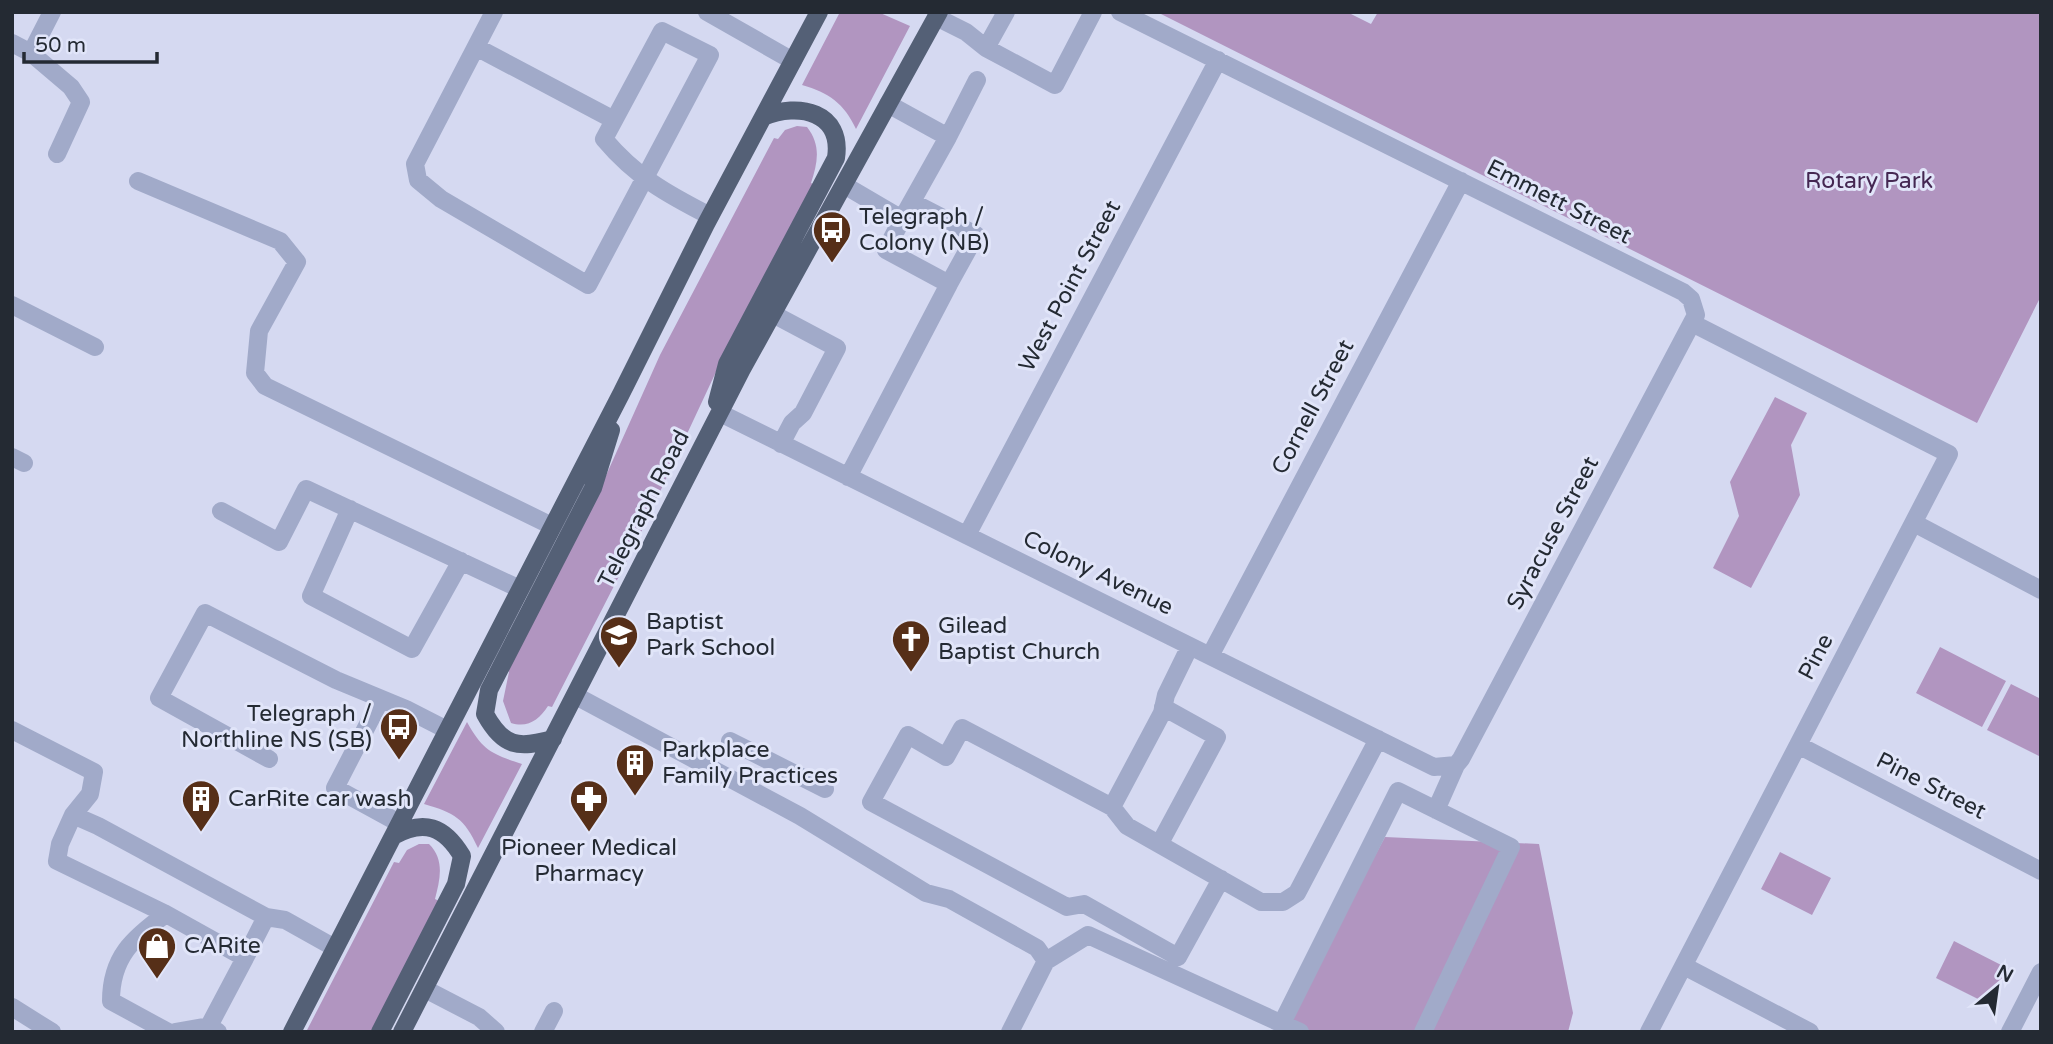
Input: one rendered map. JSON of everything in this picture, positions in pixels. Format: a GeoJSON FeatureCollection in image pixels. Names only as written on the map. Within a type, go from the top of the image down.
{"type":"FeatureCollection","features":[{"type":"Feature","properties":{"kind":"main road"},"geometry":{"type":"LineString","coordinates":[[292,1032],[710,216],[819,12]]}},
{"type":"Feature","properties":{"kind":"main road","name":"Telegraph Road"},"geometry":{"type":"LineString","coordinates":[[402,1032],[720,413],[937,15]]}},
{"type":"Feature","properties":{"kind":"main road"},"geometry":{"type":"LineString","coordinates":[[707,439],[727,364],[836,158],[839,141],[831,127],[819,116],[794,110],[763,117]]}},
{"type":"Feature","properties":{"kind":"main road"},"geometry":{"type":"LineString","coordinates":[[553,739],[522,745],[502,738],[485,714],[489,690],[593,488],[621,394]]}},
{"type":"Feature","properties":{"kind":"main road"},"geometry":{"type":"LineString","coordinates":[[380,1032],[456,884],[462,856],[453,841],[433,828],[396,829]]}},
{"type":"Feature","properties":{"kind":"street"},"geometry":{"type":"LineString","coordinates":[[31,53],[52,12]]}},
{"type":"Feature","properties":{"kind":"street"},"geometry":{"type":"LineString","coordinates":[[494,12],[415,164],[418,180],[441,199],[588,285],[645,179],[709,55],[662,31],[604,139],[628,168],[645,179],[710,216]]}},
{"type":"Feature","properties":{"kind":"street"},"geometry":{"type":"LineString","coordinates":[[707,12],[793,61]]}},
{"type":"Feature","properties":{"kind":"street"},"geometry":{"type":"LineString","coordinates":[[986,48],[1006,12]]}},
{"type":"Feature","properties":{"kind":"street"},"geometry":{"type":"LineString","coordinates":[[937,15],[986,48],[1055,85],[1093,12]]}},
{"type":"Feature","properties":{"kind":"street","name":"Emmett Street"},"geometry":{"type":"LineString","coordinates":[[1120,12],[1683,292],[1695,309],[1692,323]]}},
{"type":"Feature","properties":{"kind":"street"},"geometry":{"type":"LineString","coordinates":[[12,43],[31,53],[71,87],[80,102],[57,154]]}},
{"type":"Feature","properties":{"kind":"street"},"geometry":{"type":"LineString","coordinates":[[476,47],[614,120]]}},
{"type":"Feature","properties":{"kind":"street","name":"West Point Street"},"geometry":{"type":"LineString","coordinates":[[967,536],[1218,60]]}},
{"type":"Feature","properties":{"kind":"street"},"geometry":{"type":"LineString","coordinates":[[949,284],[886,250],[977,80]]}},
{"type":"Feature","properties":{"kind":"street"},"geometry":{"type":"LineString","coordinates":[[888,104],[948,137]]}},
{"type":"Feature","properties":{"kind":"street"},"geometry":{"type":"LineString","coordinates":[[138,181],[280,240],[297,262],[259,331],[255,373],[265,387],[552,526]]}},
{"type":"Feature","properties":{"kind":"street","name":"Cornell Street"},"geometry":{"type":"LineString","coordinates":[[1210,656],[1461,181]]}},
{"type":"Feature","properties":{"kind":"street"},"geometry":{"type":"LineString","coordinates":[[844,185],[902,219]]}},
{"type":"Feature","properties":{"kind":"street"},"geometry":{"type":"LineString","coordinates":[[848,477],[976,235],[912,202]]}},
{"type":"Feature","properties":{"kind":"street"},"geometry":{"type":"LineString","coordinates":[[12,304],[95,347]]}},
{"type":"Feature","properties":{"kind":"street"},"geometry":{"type":"LineString","coordinates":[[773,314],[837,348],[803,413],[792,423],[781,444]]}},
{"type":"Feature","properties":{"kind":"street","name":"Pine"},"geometry":{"type":"LineString","coordinates":[[1684,966],[1949,454],[1692,323]]}},
{"type":"Feature","properties":{"kind":"street","name":"Syracuse Street"},"geometry":{"type":"LineString","coordinates":[[1436,810],[1456,765],[1692,323]]}},
{"type":"Feature","properties":{"kind":"street","name":"Colony Avenue"},"geometry":{"type":"LineString","coordinates":[[720,413],[1434,767],[1456,765]]}},
{"type":"Feature","properties":{"kind":"street"},"geometry":{"type":"LineString","coordinates":[[221,511],[279,542],[306,489],[520,589]]}},
{"type":"Feature","properties":{"kind":"street"},"geometry":{"type":"LineString","coordinates":[[350,509],[311,596],[412,649],[461,561]]}},
{"type":"Feature","properties":{"kind":"street"},"geometry":{"type":"LineString","coordinates":[[1914,523],[2041,590]]}},
{"type":"Feature","properties":{"kind":"street"},"geometry":{"type":"LineString","coordinates":[[269,759],[159,698],[205,614],[336,680],[447,730]]}},
{"type":"Feature","properties":{"kind":"street"},"geometry":{"type":"LineString","coordinates":[[1112,807],[1163,707],[1166,695],[1190,646]]}},
{"type":"Feature","properties":{"kind":"street"},"geometry":{"type":"LineString","coordinates":[[576,696],[800,816],[926,893],[949,899],[1037,948],[1046,961]]}},
{"type":"Feature","properties":{"kind":"street"},"geometry":{"type":"LineString","coordinates":[[382,699],[335,788],[396,829]]}},
{"type":"Feature","properties":{"kind":"street"},"geometry":{"type":"LineString","coordinates":[[1160,843],[1217,737],[1163,707]]}},
{"type":"Feature","properties":{"kind":"street"},"geometry":{"type":"LineString","coordinates":[[1221,878],[1178,957],[1084,904],[1067,907],[871,802],[908,735],[946,757],[962,728],[1112,807],[1127,826],[1160,843],[1221,878],[1261,902],[1283,902],[1297,893],[1378,739]]}},
{"type":"Feature","properties":{"kind":"street"},"geometry":{"type":"LineString","coordinates":[[12,730],[94,772],[90,794],[73,815],[60,844],[57,861],[166,914],[245,958]]}},
{"type":"Feature","properties":{"kind":"street"},"geometry":{"type":"LineString","coordinates":[[730,741],[825,789]]}},
{"type":"Feature","properties":{"kind":"street","name":"Pine Street"},"geometry":{"type":"LineString","coordinates":[[1798,746],[2041,871]]}},
{"type":"Feature","properties":{"kind":"street"},"geometry":{"type":"LineString","coordinates":[[1282,1023],[1398,791],[1511,847],[1423,1032]]}},
{"type":"Feature","properties":{"kind":"street"},"geometry":{"type":"LineString","coordinates":[[73,815],[98,826],[265,918],[285,920],[335,948]]}},
{"type":"Feature","properties":{"kind":"street"},"geometry":{"type":"LineString","coordinates":[[166,914],[130,940],[111,984],[111,1002],[169,1032]]}},
{"type":"Feature","properties":{"kind":"street"},"geometry":{"type":"LineString","coordinates":[[175,1032],[213,1029],[265,918]]}},
{"type":"Feature","properties":{"kind":"street"},"geometry":{"type":"LineString","coordinates":[[1010,1032],[1046,961],[1088,935],[1300,1032]]}},
{"type":"Feature","properties":{"kind":"street"},"geometry":{"type":"LineString","coordinates":[[1649,1032],[1684,966],[1810,1032]]}},
{"type":"Feature","properties":{"kind":"street"},"geometry":{"type":"LineString","coordinates":[[2010,1032],[2041,972]]}},
{"type":"Feature","properties":{"kind":"street"},"geometry":{"type":"LineString","coordinates":[[425,989],[479,1017],[496,1032]]}},
{"type":"Feature","properties":{"kind":"street"},"geometry":{"type":"LineString","coordinates":[[13,1008],[52,1032]]}},
{"type":"Feature","properties":{"kind":"street"},"geometry":{"type":"LineString","coordinates":[[543,1032],[554,1011]]}},
{"type":"Feature","properties":{"kind":"green space"},"geometry":{"type":"Polygon","coordinates":[[[840,12],[878,12],[910,26],[856,129],[835,100],[802,85],[840,12]]]}},
{"type":"Feature","properties":{"kind":"green space","name":"Rotary Park"},"geometry":{"type":"Polygon","coordinates":[[[1157,12],[1347,12],[1371,24],[1378,12],[2041,12],[2041,296],[1977,423],[1157,12]]]}},
{"type":"Feature","properties":{"kind":"green space"},"geometry":{"type":"Polygon","coordinates":[[[797,126],[807,127],[815,140],[817,161],[811,183],[815,185],[722,359],[637,541],[552,707],[548,706],[537,719],[528,724],[511,723],[503,701],[509,672],[506,669],[604,480],[660,355],[774,138],[778,139],[785,130],[797,126]]]}},
{"type":"Feature","properties":{"kind":"green space"},"geometry":{"type":"Polygon","coordinates":[[[1775,397],[1807,413],[1791,445],[1800,495],[1751,588],[1713,568],[1739,516],[1730,482],[1775,397]]]}},
{"type":"Feature","properties":{"kind":"green space"},"geometry":{"type":"Polygon","coordinates":[[[1940,647],[2006,681],[1982,727],[1916,693],[1940,647]]]}},
{"type":"Feature","properties":{"kind":"green space"},"geometry":{"type":"Polygon","coordinates":[[[2011,684],[2041,699],[2041,757],[1987,730],[2011,684]]]}},
{"type":"Feature","properties":{"kind":"green space"},"geometry":{"type":"Polygon","coordinates":[[[467,722],[489,750],[522,764],[478,848],[468,830],[457,818],[444,810],[424,804],[467,722]]]}},
{"type":"Feature","properties":{"kind":"green space"},"geometry":{"type":"Polygon","coordinates":[[[1385,837],[1539,844],[1573,1013],[1568,1032],[1307,1032],[1286,1020],[1385,837]]]}},
{"type":"Feature","properties":{"kind":"green space"},"geometry":{"type":"Polygon","coordinates":[[[419,844],[429,844],[437,857],[440,877],[435,899],[439,901],[372,1032],[306,1032],[394,862],[399,863],[407,850],[419,844]]]}},
{"type":"Feature","properties":{"kind":"green space"},"geometry":{"type":"Polygon","coordinates":[[[1780,852],[1831,878],[1812,915],[1761,889],[1780,852]]]}},
{"type":"Feature","properties":{"kind":"green space"},"geometry":{"type":"Polygon","coordinates":[[[1954,941],[2009,969],[1990,1005],[1936,978],[1954,941]]]}},
{"type":"Feature","properties":{"kind":"place","name":"Telegraph / Colony (NB)"},"geometry":{"type":"Point","coordinates":[832,264]}},
{"type":"Feature","properties":{"kind":"place","name":"Baptist Park School"},"geometry":{"type":"Point","coordinates":[619,669]}},
{"type":"Feature","properties":{"kind":"place","name":"Gilead Baptist Church"},"geometry":{"type":"Point","coordinates":[911,673]}},
{"type":"Feature","properties":{"kind":"place","name":"Telegraph / Northline NS (SB)"},"geometry":{"type":"Point","coordinates":[399,761]}},
{"type":"Feature","properties":{"kind":"place","name":"Parkplace Family Practices"},"geometry":{"type":"Point","coordinates":[635,797]}},
{"type":"Feature","properties":{"kind":"place","name":"CarRite car wash"},"geometry":{"type":"Point","coordinates":[201,833]}},
{"type":"Feature","properties":{"kind":"place","name":"Pioneer Medical Pharmacy"},"geometry":{"type":"Point","coordinates":[589,833]}},
{"type":"Feature","properties":{"kind":"place","name":"CARite"},"geometry":{"type":"Point","coordinates":[157,980]}}]}
